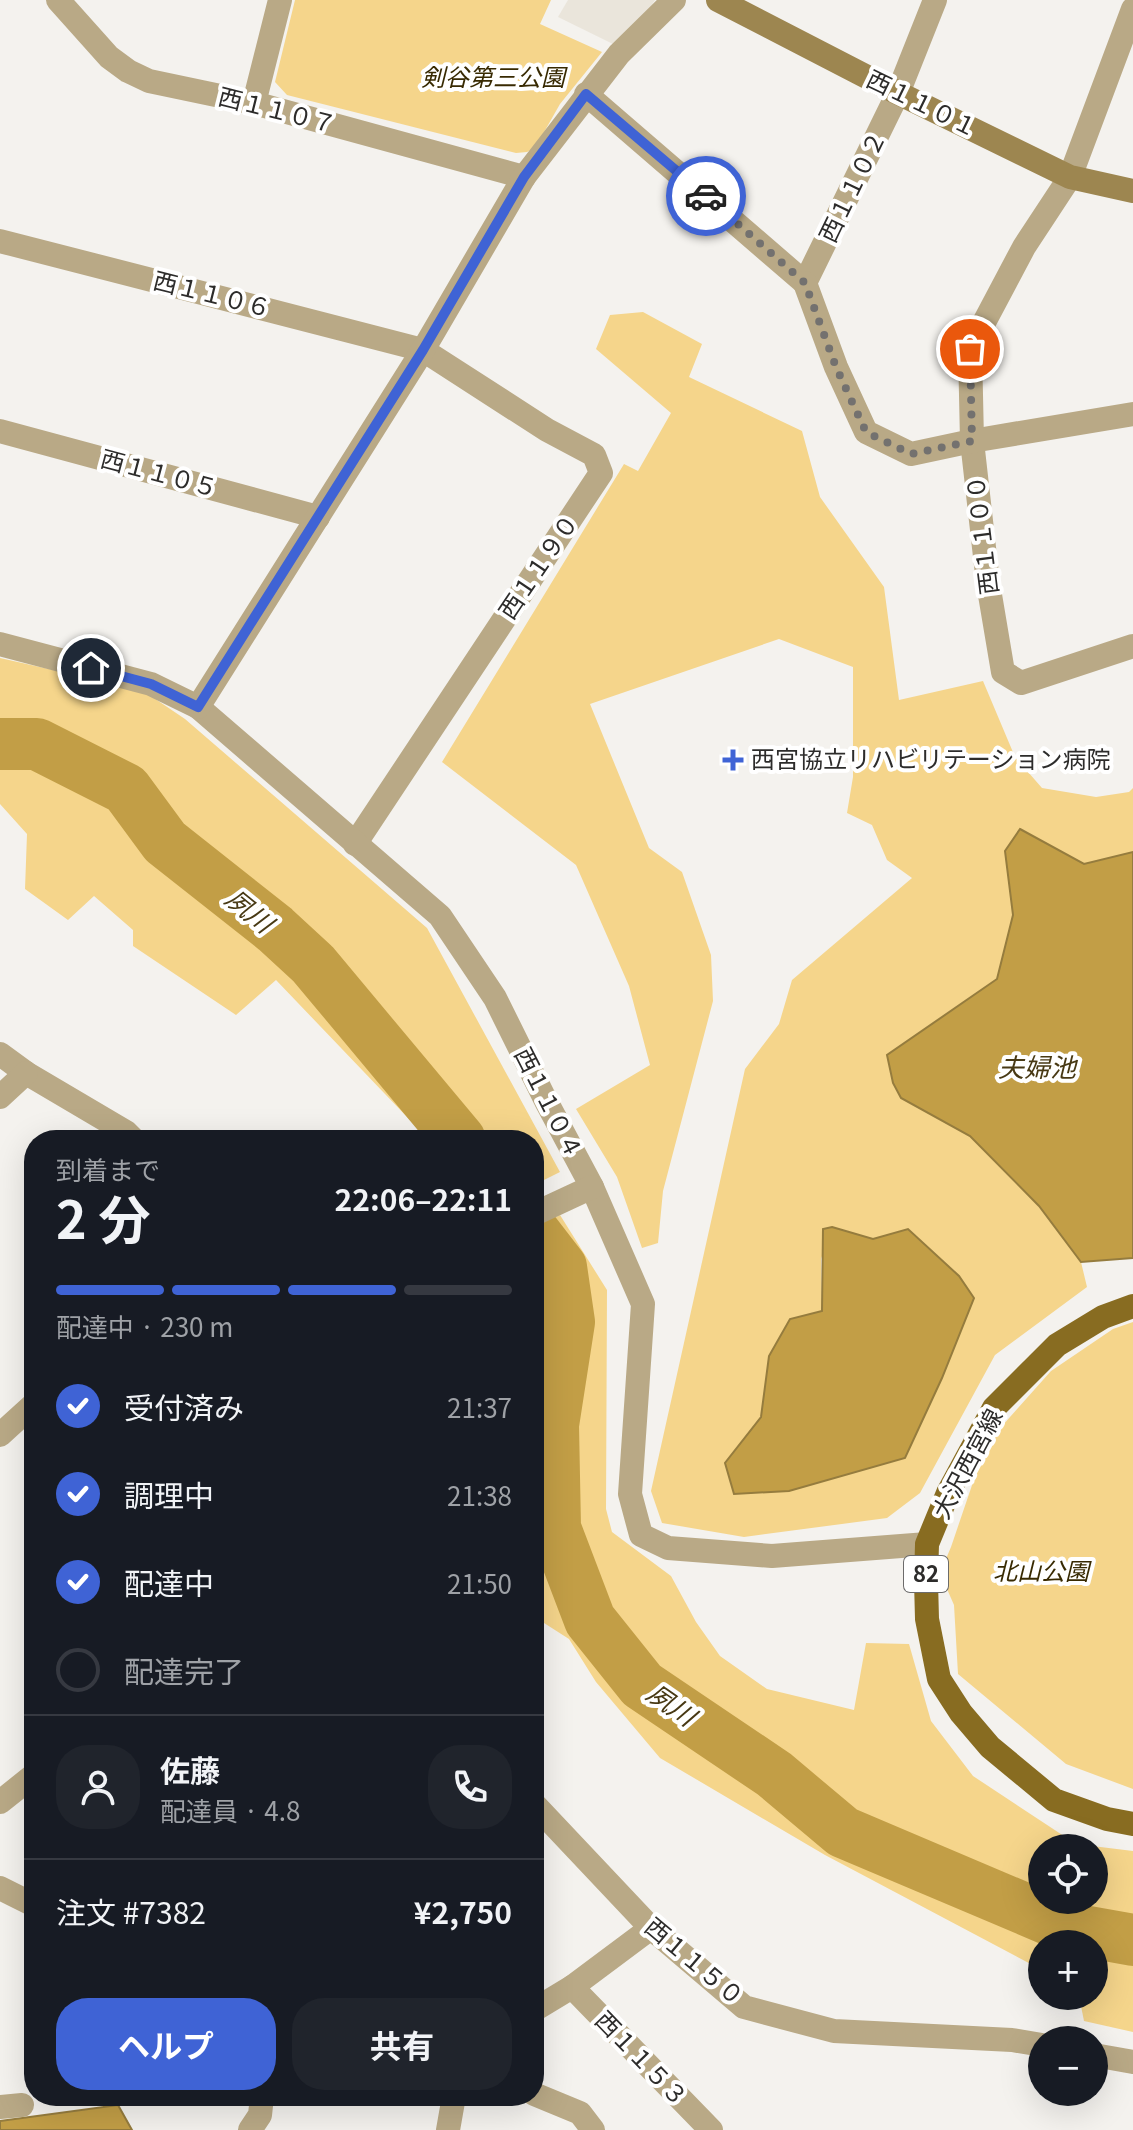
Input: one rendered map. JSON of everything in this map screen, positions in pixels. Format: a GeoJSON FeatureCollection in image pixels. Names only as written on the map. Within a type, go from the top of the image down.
{"type":"FeatureCollection","features":[{"type":"Feature","properties":{"kind":"main road","name":"大沢西宮線"},"geometry":{"type":"LineString","coordinates":[[1133,1306],[1103,1317],[1057,1345],[994,1408],[948,1493],[927,1544],[927,1619],[939,1679],[961,1713],[990,1747],[1054,1800],[1107,1819],[1133,1824]]}},
{"type":"Feature","properties":{"kind":"street","name":"西１１０７"},"geometry":{"type":"LineString","coordinates":[[58,0],[109,57],[149,81],[254,103],[524,177]]}},
{"type":"Feature","properties":{"kind":"street"},"geometry":{"type":"LineString","coordinates":[[254,103],[280,0]]}},
{"type":"Feature","properties":{"kind":"street"},"geometry":{"type":"LineString","coordinates":[[198,707],[423,350],[524,177],[619,54],[674,0]]}},
{"type":"Feature","properties":{"kind":"street","name":"西１１０１"},"geometry":{"type":"LineString","coordinates":[[718,0],[1070,177],[1133,191]]}},
{"type":"Feature","properties":{"kind":"street","name":"西１１０２"},"geometry":{"type":"LineString","coordinates":[[805,283],[898,93],[935,0]]}},
{"type":"Feature","properties":{"kind":"street","name":"西１１００"},"geometry":{"type":"LineString","coordinates":[[1133,9],[1070,177],[1024,247],[970,349],[972,441],[988,583],[1003,672],[1021,683],[1133,646]]}},
{"type":"Feature","properties":{"kind":"street"},"geometry":{"type":"LineString","coordinates":[[586,94],[805,283],[836,367],[866,432],[911,454],[1133,414]]}},
{"type":"Feature","properties":{"kind":"street","name":"西１１０６"},"geometry":{"type":"LineString","coordinates":[[0,241],[423,350]]}},
{"type":"Feature","properties":{"kind":"street","name":"西１１９０"},"geometry":{"type":"LineString","coordinates":[[355,844],[601,473],[594,455],[547,430],[423,350]]}},
{"type":"Feature","properties":{"kind":"street","name":"西１１０５"},"geometry":{"type":"LineString","coordinates":[[0,431],[318,517]]}},
{"type":"Feature","properties":{"kind":"street","name":"西１１０４"},"geometry":{"type":"LineString","coordinates":[[0,644],[151,684],[198,707],[440,916],[495,998],[592,1187],[643,1304],[630,1494],[641,1535],[668,1548],[772,1556],[927,1544]]}},
{"type":"Feature","properties":{"kind":"street"},"geometry":{"type":"LineString","coordinates":[[0,1054],[26,1073],[123,1130]]}},
{"type":"Feature","properties":{"kind":"street"},"geometry":{"type":"LineString","coordinates":[[0,1097],[26,1073]]}},
{"type":"Feature","properties":{"kind":"street"},"geometry":{"type":"LineString","coordinates":[[544,1209],[592,1187]]}},
{"type":"Feature","properties":{"kind":"street"},"geometry":{"type":"LineString","coordinates":[[0,1435],[24,1413]]}},
{"type":"Feature","properties":{"kind":"street"},"geometry":{"type":"LineString","coordinates":[[0,1802],[24,1783]]}},
{"type":"Feature","properties":{"kind":"street","name":"西１１５０"},"geometry":{"type":"LineString","coordinates":[[544,1815],[651,1928],[744,2007],[834,2031],[1028,2043]]}},
{"type":"Feature","properties":{"kind":"street"},"geometry":{"type":"LineString","coordinates":[[0,1888],[24,1900]]}},
{"type":"Feature","properties":{"kind":"street"},"geometry":{"type":"LineString","coordinates":[[544,2004],[651,1928]]}},
{"type":"Feature","properties":{"kind":"street","name":"西１１５３"},"geometry":{"type":"LineString","coordinates":[[572,1987],[711,2130]]}},
{"type":"Feature","properties":{"kind":"street"},"geometry":{"type":"LineString","coordinates":[[1108,2058],[1133,2062]]}},
{"type":"Feature","properties":{"kind":"street"},"geometry":{"type":"LineString","coordinates":[[544,2098],[580,2113],[593,2130]]}},
{"type":"Feature","properties":{"kind":"street"},"geometry":{"type":"LineString","coordinates":[[250,2130],[260,2115],[261,2106]]}},
{"type":"Feature","properties":{"kind":"street"},"geometry":{"type":"LineString","coordinates":[[448,2130],[452,2106]]}},
{"type":"Feature","properties":{"kind":"shaded area"},"geometry":{"type":"Polygon","coordinates":[[[568,0],[655,0],[646,14],[613,44],[558,17],[568,0]]]}},
{"type":"Feature","properties":{"kind":"green space","name":"剣谷第三公園"},"geometry":{"type":"Polygon","coordinates":[[[295,0],[551,0],[540,24],[602,52],[560,104],[535,148],[516,153],[287,95],[275,82],[295,0]]]}},
{"type":"Feature","properties":{"kind":"green space"},"geometry":{"type":"Polygon","coordinates":[[[643,312],[702,344],[689,377],[802,431],[820,497],[884,587],[899,700],[983,681],[1015,757],[1042,788],[1096,797],[1129,792],[1133,788],[1133,852],[1084,865],[1020,829],[1005,851],[1013,915],[997,979],[888,1055],[901,1098],[970,1136],[1039,1206],[1081,1262],[1087,1287],[995,1355],[920,1493],[887,1518],[744,1537],[662,1523],[651,1491],[745,1069],[779,1024],[792,980],[912,878],[887,860],[872,825],[847,813],[853,777],[853,667],[779,639],[590,704],[649,848],[682,872],[711,955],[713,1001],[663,1191],[658,1243],[642,1248],[617,1177],[576,1109],[650,1065],[629,986],[576,865],[442,762],[624,464],[638,471],[671,413],[596,349],[610,315],[643,312]],[[832,1227],[821,1259],[822,1311],[761,1417],[725,1463],[735,1494],[873,1239],[832,1227]]]}},
{"type":"Feature","properties":{"kind":"green space"},"geometry":{"type":"Polygon","coordinates":[[[0,658],[142,690],[185,719],[427,928],[537,1130],[419,1130],[276,980],[236,1015],[133,946],[133,930],[94,896],[68,920],[25,889],[27,834],[0,804],[0,658]]]}},
{"type":"Feature","properties":{"kind":"green space"},"geometry":{"type":"Polygon","coordinates":[[[544,1143],[560,1172],[544,1180],[544,1143]]]}},
{"type":"Feature","properties":{"kind":"green space"},"geometry":{"type":"Polygon","coordinates":[[[560,1215],[607,1290],[606,1509],[612,1532],[671,1576],[696,1622],[720,1656],[767,1689],[854,1710],[866,1643],[909,1644],[931,1721],[973,1776],[1061,1834],[1028,1834],[1028,1914],[1108,1914],[1108,1848],[1133,1851],[1133,2032],[1084,2021],[1082,2010],[1108,2010],[1108,1930],[1028,1930],[1028,1963],[825,1855],[660,1758],[596,1682],[569,1639],[544,1623],[544,1223],[560,1215]]]}},
{"type":"Feature","properties":{"kind":"green space","name":"北山公園"},"geometry":{"type":"Polygon","coordinates":[[[1133,1322],[1133,1789],[1066,1764],[958,1674],[954,1605],[940,1573],[986,1444],[1051,1371],[1113,1329],[1133,1322]]]}},
{"type":"Feature","properties":{"kind":"water","name":"夫婦池"},"geometry":{"type":"Polygon","coordinates":[[[1020,829],[1084,864],[1133,852],[1133,1258],[1081,1262],[1039,1206],[970,1136],[901,1098],[893,1083],[887,1055],[997,979],[1013,915],[1005,851],[1020,829]]]}},
{"type":"Feature","properties":{"kind":"water"},"geometry":{"type":"Polygon","coordinates":[[[832,1227],[873,1239],[908,1229],[959,1276],[974,1298],[905,1458],[789,1491],[734,1494],[725,1463],[761,1417],[769,1356],[790,1319],[822,1311],[823,1229],[832,1227]]]}},
{"type":"Feature","properties":{"kind":"water"},"geometry":{"type":"Polygon","coordinates":[[[119,2106],[132,2130],[0,2130],[0,2121],[119,2106]]]}},
{"type":"Feature","properties":{"kind":"waterway","name":"夙川"},"geometry":{"type":"LineString","coordinates":[[0,744],[37,744],[126,789],[165,842],[275,929],[313,964],[452,1130]]}},
{"type":"Feature","properties":{"kind":"waterway","name":"夙川"},"geometry":{"type":"LineString","coordinates":[[544,1245],[561,1267],[569,1322],[553,1425],[555,1528],[590,1620],[642,1685],[774,1774],[843,1832],[1072,1929],[1133,1940]]}},
{"type":"Feature","properties":{"kind":"way so far"},"geometry":{"type":"LineString","coordinates":[[706,196],[805,283],[836,367],[866,432],[911,454],[972,441],[970,349]]}},
{"type":"Feature","properties":{"kind":"place","name":"西宮協立リハビリテーション病院"},"geometry":{"type":"Point","coordinates":[733,760]}},
{"type":"Feature","properties":{"kind":"route"},"geometry":{"type":"LineString","coordinates":[[91,668],[151,684],[198,707],[423,350],[524,177],[586,94],[706,196]]}}]}
